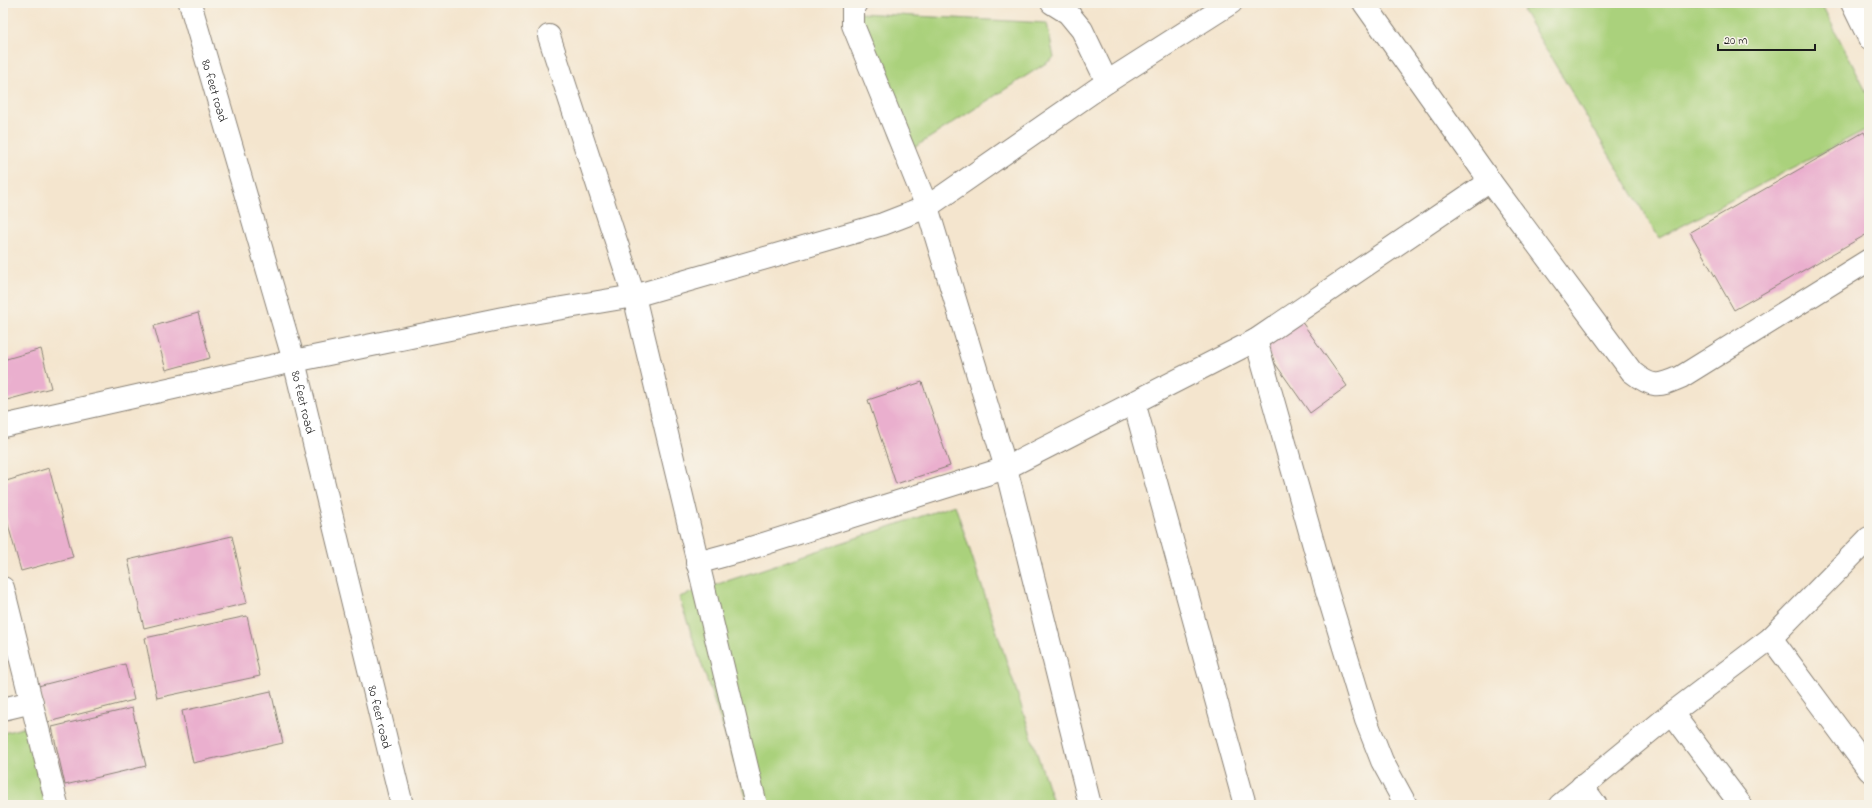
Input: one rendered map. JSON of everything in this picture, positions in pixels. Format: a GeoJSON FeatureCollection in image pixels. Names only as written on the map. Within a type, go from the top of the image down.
{"type":"FeatureCollection","features":[{"type":"Feature","properties":{"kind":"street","name":"80 feet road"},"geometry":{"type":"LineString","coordinates":[[190,3],[294,361],[402,805]]}},
{"type":"Feature","properties":{"kind":"street"},"geometry":{"type":"LineString","coordinates":[[856,3],[853,8],[853,26],[927,207],[1006,468],[1090,805]]}},
{"type":"Feature","properties":{"kind":"street"},"geometry":{"type":"LineString","coordinates":[[1052,3],[1068,13],[1082,30],[1107,82]]}},
{"type":"Feature","properties":{"kind":"street"},"geometry":{"type":"LineString","coordinates":[[3,426],[294,361],[503,318],[634,296],[883,224],[927,207],[1107,82],[1203,10],[1231,3]]}},
{"type":"Feature","properties":{"kind":"street"},"geometry":{"type":"LineString","coordinates":[[1364,3],[1490,181],[1632,372],[1646,383],[1663,385],[1681,377],[1869,260]]}},
{"type":"Feature","properties":{"kind":"street"},"geometry":{"type":"LineString","coordinates":[[1852,3],[1869,38]]}},
{"type":"Feature","properties":{"kind":"street"},"geometry":{"type":"LineString","coordinates":[[549,36],[634,296],[697,564],[756,805]]}},
{"type":"Feature","properties":{"kind":"street"},"geometry":{"type":"LineString","coordinates":[[697,564],[1006,468],[1256,340],[1490,181]]}},
{"type":"Feature","properties":{"kind":"street"},"geometry":{"type":"LineString","coordinates":[[1256,340],[1324,585],[1366,720],[1382,761],[1406,805]]}},
{"type":"Feature","properties":{"kind":"street"},"geometry":{"type":"LineString","coordinates":[[1134,402],[1244,805]]}},
{"type":"Feature","properties":{"kind":"street"},"geometry":{"type":"LineString","coordinates":[[1560,805],[1672,714],[1771,638],[1869,538]]}},
{"type":"Feature","properties":{"kind":"street"},"geometry":{"type":"LineString","coordinates":[[3,588],[57,805]]}},
{"type":"Feature","properties":{"kind":"street"},"geometry":{"type":"LineString","coordinates":[[1771,638],[1869,770]]}},
{"type":"Feature","properties":{"kind":"street"},"geometry":{"type":"LineString","coordinates":[[3,710],[32,702]]}},
{"type":"Feature","properties":{"kind":"street"},"geometry":{"type":"LineString","coordinates":[[1672,714],[1741,805]]}},
{"type":"Feature","properties":{"kind":"street"},"geometry":{"type":"LineString","coordinates":[[1582,786],[1596,805]]}},
{"type":"Feature","properties":{"kind":"green space"},"geometry":{"type":"Polygon","coordinates":[[[1541,3],[1821,3],[1869,97],[1869,128],[1659,238],[1523,11],[1541,3]]]}},
{"type":"Feature","properties":{"kind":"green space"},"geometry":{"type":"Polygon","coordinates":[[[859,13],[1047,23],[1054,58],[898,158],[859,13]]]}},
{"type":"Feature","properties":{"kind":"green space"},"geometry":{"type":"Polygon","coordinates":[[[955,505],[1054,805],[749,805],[679,597],[955,505]]]}},
{"type":"Feature","properties":{"kind":"green space"},"geometry":{"type":"Polygon","coordinates":[[[30,726],[49,805],[3,805],[3,733],[30,726]]]}},
{"type":"Feature","properties":{"kind":"building"},"geometry":{"type":"Polygon","coordinates":[[[1864,132],[1869,142],[1869,233],[1734,310],[1690,232],[1864,132]]]}},
{"type":"Feature","properties":{"kind":"building"},"geometry":{"type":"Polygon","coordinates":[[[198,313],[210,358],[166,370],[154,326],[198,313]]]}},
{"type":"Feature","properties":{"kind":"building"},"geometry":{"type":"Polygon","coordinates":[[[1299,318],[1347,386],[1310,413],[1262,345],[1299,318]]]}},
{"type":"Feature","properties":{"kind":"building"},"geometry":{"type":"Polygon","coordinates":[[[41,349],[51,388],[3,401],[3,360],[41,349]]]}},
{"type":"Feature","properties":{"kind":"building"},"geometry":{"type":"Polygon","coordinates":[[[922,382],[950,466],[896,484],[868,400],[922,382]]]}},
{"type":"Feature","properties":{"kind":"building"},"geometry":{"type":"Polygon","coordinates":[[[49,468],[73,557],[21,571],[3,507],[3,482],[49,468]]]}},
{"type":"Feature","properties":{"kind":"building"},"geometry":{"type":"Polygon","coordinates":[[[232,536],[247,603],[144,628],[128,560],[232,536]]]}},
{"type":"Feature","properties":{"kind":"building"},"geometry":{"type":"Polygon","coordinates":[[[247,616],[260,676],[157,698],[145,638],[247,616]]]}},
{"type":"Feature","properties":{"kind":"building"},"geometry":{"type":"Polygon","coordinates":[[[125,664],[134,700],[48,722],[38,686],[125,664]]]}},
{"type":"Feature","properties":{"kind":"building"},"geometry":{"type":"Polygon","coordinates":[[[271,691],[283,743],[193,763],[182,711],[271,691]]]}},
{"type":"Feature","properties":{"kind":"building"},"geometry":{"type":"Polygon","coordinates":[[[132,708],[146,766],[65,785],[52,727],[132,708]]]}}]}
